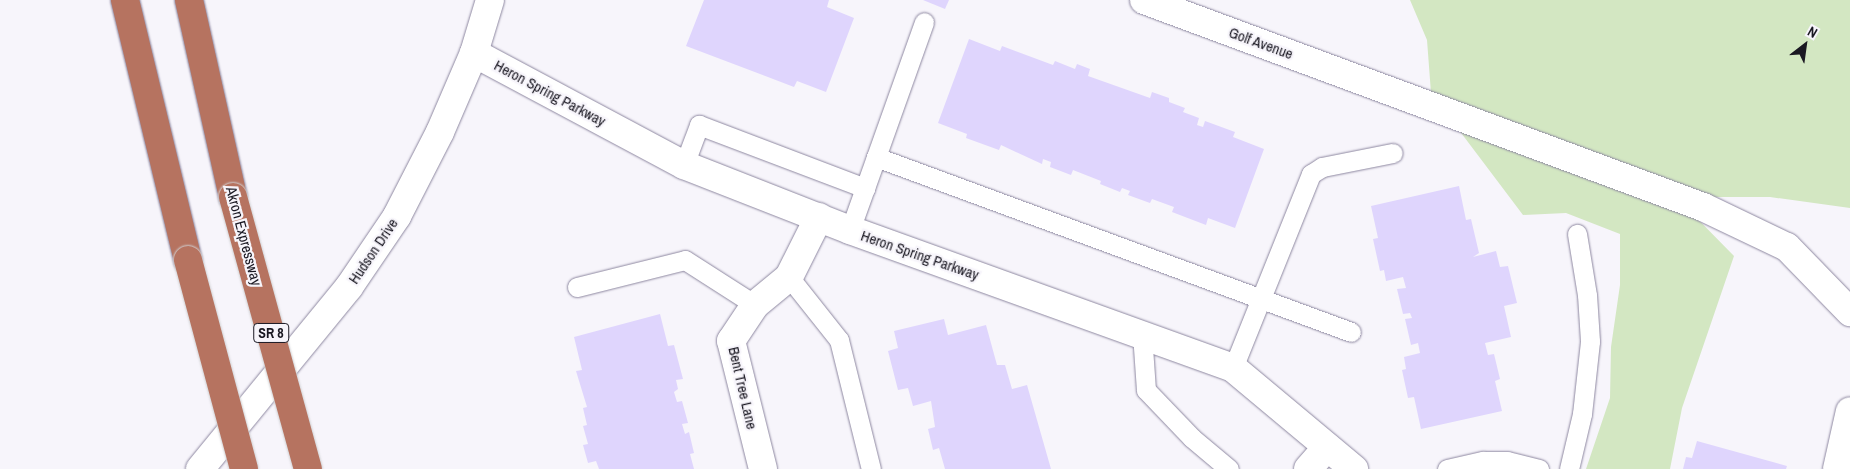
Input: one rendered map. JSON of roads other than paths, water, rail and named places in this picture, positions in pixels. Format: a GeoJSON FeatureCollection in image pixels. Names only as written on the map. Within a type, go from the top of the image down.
{"type":"FeatureCollection","features":[{"type":"Feature","properties":{"kind":"highway"},"geometry":{"type":"LineString","coordinates":[[125,0],[188,260],[244,469]]}},
{"type":"Feature","properties":{"kind":"highway","name":"Akron Expressway"},"geometry":{"type":"LineString","coordinates":[[189,0],[233,197],[308,469]]}},
{"type":"Feature","properties":{"kind":"street","name":"Hudson Drive"},"geometry":{"type":"LineString","coordinates":[[200,469],[349,287],[397,216],[440,132],[474,53],[490,0]]}},
{"type":"Feature","properties":{"kind":"street","name":"Golf Avenue"},"geometry":{"type":"LineString","coordinates":[[1144,0],[1378,86],[1462,120],[1703,207],[1787,247],[1850,312]]}},
{"type":"Feature","properties":{"kind":"street","name":"Heron Spring Parkway"},"geometry":{"type":"LineString","coordinates":[[474,53],[684,164],[850,230],[1142,333],[1233,368],[1354,469]]}},
{"type":"Feature","properties":{"kind":"street","name":"Bent Tree Lane"},"geometry":{"type":"LineString","coordinates":[[762,469],[731,341],[755,305],[789,277],[819,217]]}},
{"type":"Feature","properties":{"kind":"street"},"geometry":{"type":"LineString","coordinates":[[1837,469],[1850,411]]}},
{"type":"Feature","properties":{"kind":"street"},"geometry":{"type":"LineString","coordinates":[[1308,469],[1327,447]]}},
{"type":"Feature","properties":{"kind":"lane"},"geometry":{"type":"LineString","coordinates":[[850,230],[924,22]]}},
{"type":"Feature","properties":{"kind":"lane"},"geometry":{"type":"LineString","coordinates":[[684,164],[698,125],[865,188]]}},
{"type":"Feature","properties":{"kind":"lane"},"geometry":{"type":"LineString","coordinates":[[1233,368],[1259,299],[1311,174],[1322,167],[1393,153]]}},
{"type":"Feature","properties":{"kind":"lane"},"geometry":{"type":"LineString","coordinates":[[876,157],[1351,332]]}},
{"type":"Feature","properties":{"kind":"lane"},"geometry":{"type":"LineString","coordinates":[[1569,469],[1582,414],[1590,341],[1587,295],[1577,234]]}},
{"type":"Feature","properties":{"kind":"lane"},"geometry":{"type":"LineString","coordinates":[[577,287],[685,260],[755,305]]}},
{"type":"Feature","properties":{"kind":"lane"},"geometry":{"type":"LineString","coordinates":[[789,277],[840,340],[871,469]]}},
{"type":"Feature","properties":{"kind":"lane"},"geometry":{"type":"LineString","coordinates":[[1142,333],[1146,390],[1192,438],[1229,469]]}},
{"type":"Feature","properties":{"kind":"lane"},"geometry":{"type":"LineString","coordinates":[[1447,469],[1483,460],[1507,461],[1539,469]]}}]}
